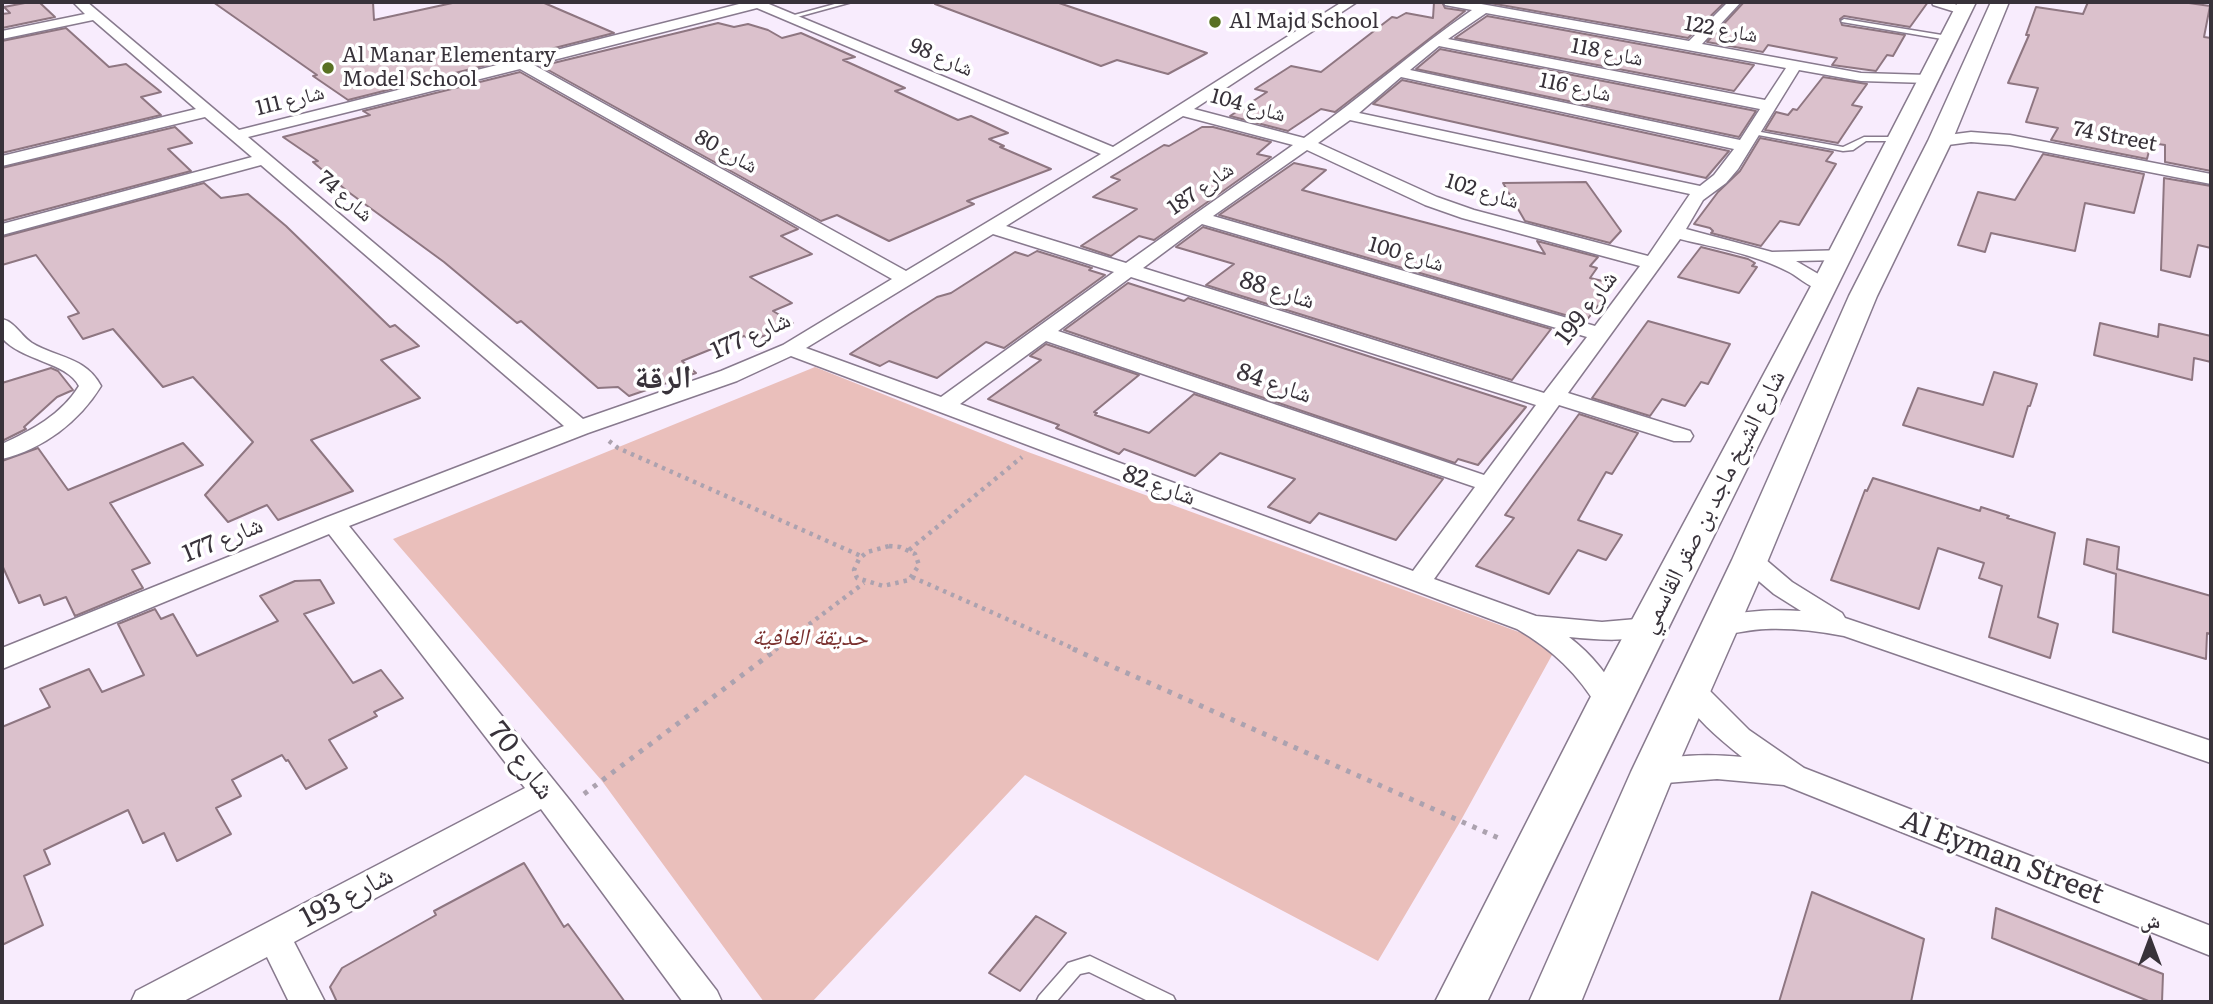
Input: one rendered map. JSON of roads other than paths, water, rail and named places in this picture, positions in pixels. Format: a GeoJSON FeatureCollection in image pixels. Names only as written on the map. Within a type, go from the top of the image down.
{"type":"FeatureCollection","features":[{"type":"Feature","properties":{"kind":"street","name":"شارع 74"},"geometry":{"type":"LineString","coordinates":[[79,2],[584,427]]}},
{"type":"Feature","properties":{"kind":"street","name":"شارع 177"},"geometry":{"type":"LineString","coordinates":[[2,659],[334,523],[584,427],[696,388],[790,349],[1114,153],[1351,2]]}},
{"type":"Feature","properties":{"kind":"street","name":"شارع 122"},"geometry":{"type":"LineString","coordinates":[[1450,2],[1861,77],[1922,91]]}},
{"type":"Feature","properties":{"kind":"street"},"geometry":{"type":"LineString","coordinates":[[1692,47],[1735,2]]}},
{"type":"Feature","properties":{"kind":"street","name":"شارع الشيخ ماجد بن صقر القاسمي"},"geometry":{"type":"LineString","coordinates":[[1555,1002],[1653,772],[1750,561],[1863,296],[1945,127],[2000,2]]}},
{"type":"Feature","properties":{"kind":"street","name":"شارع 98"},"geometry":{"type":"LineString","coordinates":[[756,3],[1114,153]]}},
{"type":"Feature","properties":{"kind":"street","name":"شارع 111"},"geometry":{"type":"LineString","coordinates":[[238,135],[756,3]]}},
{"type":"Feature","properties":{"kind":"street","name":"شارع 187"},"geometry":{"type":"LineString","coordinates":[[944,406],[1199,218],[1347,115],[1436,41],[1484,8]]}},
{"type":"Feature","properties":{"kind":"street","name":"شارع الشيخ ماجد بن صقر القاسمي"},"geometry":{"type":"LineString","coordinates":[[1461,1002],[1609,702],[1895,146],[1922,91],[1954,13]]}},
{"type":"Feature","properties":{"kind":"street"},"geometry":{"type":"LineString","coordinates":[[2,35],[95,16]]}},
{"type":"Feature","properties":{"kind":"street","name":"شارع 118"},"geometry":{"type":"LineString","coordinates":[[1436,41],[1770,106]]}},
{"type":"Feature","properties":{"kind":"street","name":"شارع 80"},"geometry":{"type":"LineString","coordinates":[[522,64],[908,280]]}},
{"type":"Feature","properties":{"kind":"street","name":"شارع 199"},"geometry":{"type":"LineString","coordinates":[[1418,582],[1675,232],[1702,191],[1720,179],[1749,139],[1795,65]]}},
{"type":"Feature","properties":{"kind":"street","name":"شارع 116"},"geometry":{"type":"LineString","coordinates":[[1397,72],[1749,139]]}},
{"type":"Feature","properties":{"kind":"street","name":"شارع 122"},"geometry":{"type":"LineString","coordinates":[[1861,77],[1896,89],[1922,91]]}},
{"type":"Feature","properties":{"kind":"street","name":"شارع 104"},"geometry":{"type":"LineString","coordinates":[[1180,110],[1305,143]]}},
{"type":"Feature","properties":{"kind":"street"},"geometry":{"type":"LineString","coordinates":[[2,161],[209,111]]}},
{"type":"Feature","properties":{"kind":"street"},"geometry":{"type":"LineString","coordinates":[[1347,115],[1702,191]]}},
{"type":"Feature","properties":{"kind":"street","name":"74 Street"},"geometry":{"type":"LineString","coordinates":[[1945,127],[1971,137],[2010,140],[2211,178]]}},
{"type":"Feature","properties":{"kind":"street","name":"74 Street"},"geometry":{"type":"LineString","coordinates":[[1945,127],[1974,127],[2010,140]]}},
{"type":"Feature","properties":{"kind":"street","name":"شارع 102"},"geometry":{"type":"LineString","coordinates":[[1305,143],[1448,207],[1652,263]]}},
{"type":"Feature","properties":{"kind":"street"},"geometry":{"type":"LineString","coordinates":[[1895,146],[1911,158],[1895,195],[1908,205]]}},
{"type":"Feature","properties":{"kind":"street"},"geometry":{"type":"LineString","coordinates":[[2,230],[265,159]]}},
{"type":"Feature","properties":{"kind":"street","name":"شارع 100"},"geometry":{"type":"LineString","coordinates":[[1199,218],[1600,334]]}},
{"type":"Feature","properties":{"kind":"street","name":"شارع 88"},"geometry":{"type":"LineString","coordinates":[[991,228],[1128,270],[1167,285],[1682,436]]}},
{"type":"Feature","properties":{"kind":"street"},"geometry":{"type":"LineString","coordinates":[[1675,232],[1763,254],[1804,257],[1840,254]]}},
{"type":"Feature","properties":{"kind":"street"},"geometry":{"type":"LineString","coordinates":[[1763,254],[1803,272],[1825,286]]}},
{"type":"Feature","properties":{"kind":"street"},"geometry":{"type":"LineString","coordinates":[[2,325],[12,349],[75,369],[88,377],[90,386],[83,399],[56,425],[2,452]]}},
{"type":"Feature","properties":{"kind":"street","name":"شارع 84"},"geometry":{"type":"LineString","coordinates":[[1043,333],[1489,484]]}},
{"type":"Feature","properties":{"kind":"street","name":"شارع 82"},"geometry":{"type":"LineString","coordinates":[[790,349],[1527,623],[1569,649],[1600,683],[1609,702]]}},
{"type":"Feature","properties":{"kind":"street","name":"شارع 70"},"geometry":{"type":"LineString","coordinates":[[334,523],[553,802],[704,1002]]}},
{"type":"Feature","properties":{"kind":"street"},"geometry":{"type":"LineString","coordinates":[[1750,561],[1803,602],[1848,628]]}},
{"type":"Feature","properties":{"kind":"street"},"geometry":{"type":"LineString","coordinates":[[1721,626],[1742,621],[1793,619],[1848,628],[2211,752]]}},
{"type":"Feature","properties":{"kind":"street","name":"شارع 82"},"geometry":{"type":"LineString","coordinates":[[1527,623],[1577,631],[1648,627]]}},
{"type":"Feature","properties":{"kind":"street","name":"Al Eyman Street"},"geometry":{"type":"LineString","coordinates":[[1692,690],[1715,717],[1744,743],[1793,776],[2211,941]]}},
{"type":"Feature","properties":{"kind":"street","name":"Al Eyman Street"},"geometry":{"type":"LineString","coordinates":[[1653,772],[1705,766],[1733,767],[1793,776]]}},
{"type":"Feature","properties":{"kind":"street","name":"شارع 193"},"geometry":{"type":"LineString","coordinates":[[149,1002],[274,936],[553,802]]}},
{"type":"Feature","properties":{"kind":"street"},"geometry":{"type":"LineString","coordinates":[[274,936],[307,1002]]}},
{"type":"Feature","properties":{"kind":"lane"},"geometry":{"type":"LineString","coordinates":[[790,17],[849,2]]}},
{"type":"Feature","properties":{"kind":"lane"},"geometry":{"type":"LineString","coordinates":[[1844,21],[1954,13]]}},
{"type":"Feature","properties":{"kind":"lane"},"geometry":{"type":"LineString","coordinates":[[1749,139],[1843,149],[1850,148],[1864,139],[1895,146]]}},
{"type":"Feature","properties":{"kind":"lane"},"geometry":{"type":"LineString","coordinates":[[1045,1002],[1074,968],[1090,964],[1167,1002]]}},
{"type":"Feature","properties":{"kind":"place","name":"Al Majd School"},"geometry":{"type":"Point","coordinates":[1215,22]}},
{"type":"Feature","properties":{"kind":"place","name":"Al Manar Elementary Model School"},"geometry":{"type":"Point","coordinates":[328,68]}},
{"type":"Feature","properties":{"kind":"district","name":"الرقة"},"geometry":{"type":"Point","coordinates":[663,379]}},
{"type":"Feature","properties":{"kind":"park label","name":"حديقة الغافية"},"geometry":{"type":"Point","coordinates":[810,638]}}]}
